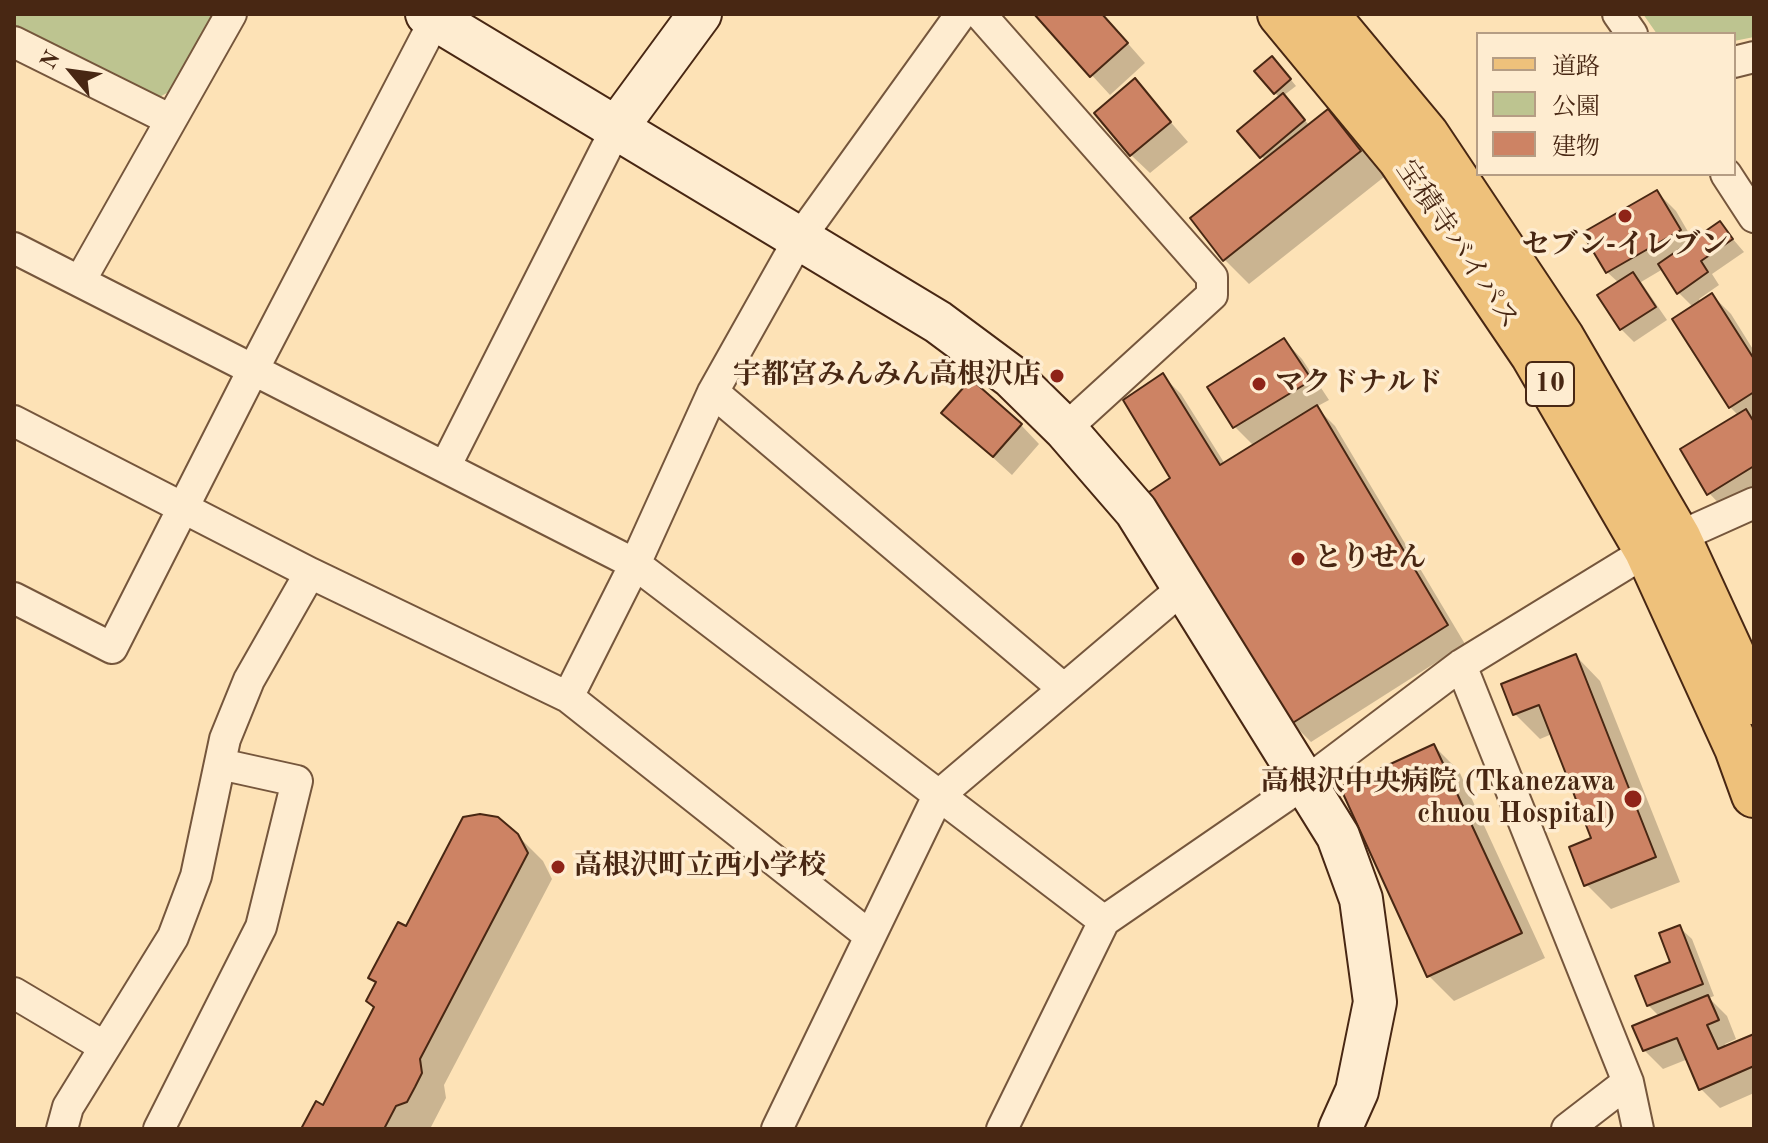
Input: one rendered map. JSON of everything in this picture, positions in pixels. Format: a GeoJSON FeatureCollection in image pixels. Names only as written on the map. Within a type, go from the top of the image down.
{"type":"FeatureCollection","features":[{"type":"Feature","properties":{"kind":"main road","name":"宝積寺バイパス"},"geometry":{"type":"LineString","coordinates":[[1280,14],[1400,159],[1662,544],[1754,702]]}},
{"type":"Feature","properties":{"kind":"main road","name":"宝積寺バイパス"},"geometry":{"type":"LineString","coordinates":[[1326,14],[1426,134],[1562,338],[1662,544],[1754,795]]}},
{"type":"Feature","properties":{"kind":"street"},"geometry":{"type":"LineString","coordinates":[[80,281],[231,14]]}},
{"type":"Feature","properties":{"kind":"street"},"geometry":{"type":"LineString","coordinates":[[445,467],[617,127],[700,14]]}},
{"type":"Feature","properties":{"kind":"street"},"geometry":{"type":"LineString","coordinates":[[568,697],[635,564],[713,392],[799,239],[961,14]]}},
{"type":"Feature","properties":{"kind":"street"},"geometry":{"type":"LineString","coordinates":[[980,14],[1212,277],[1212,295],[1065,429]]}},
{"type":"Feature","properties":{"kind":"street"},"geometry":{"type":"LineString","coordinates":[[1618,14],[1631,32]]}},
{"type":"Feature","properties":{"kind":"street"},"geometry":{"type":"LineString","coordinates":[[14,598],[112,648],[433,16],[938,322],[1012,377],[1065,429],[1136,511],[1338,836],[1361,899],[1375,1002],[1357,1091],[1340,1129]]}},
{"type":"Feature","properties":{"kind":"street"},"geometry":{"type":"LineString","coordinates":[[14,42],[171,120]]}},
{"type":"Feature","properties":{"kind":"street"},"geometry":{"type":"LineString","coordinates":[[1727,176],[1754,217]]}},
{"type":"Feature","properties":{"kind":"street"},"geometry":{"type":"LineString","coordinates":[[14,248],[635,564],[1104,921]]}},
{"type":"Feature","properties":{"kind":"street"},"geometry":{"type":"LineString","coordinates":[[713,392],[1064,689]]}},
{"type":"Feature","properties":{"kind":"street"},"geometry":{"type":"LineString","coordinates":[[14,421],[310,573],[568,697],[870,936]]}},
{"type":"Feature","properties":{"kind":"street"},"geometry":{"type":"LineString","coordinates":[[1002,1129],[1104,921],[1306,782],[1461,665],[1662,544],[1754,503]]}},
{"type":"Feature","properties":{"kind":"street"},"geometry":{"type":"LineString","coordinates":[[62,1129],[68,1107],[173,937],[196,876],[225,739],[249,680],[310,573]]}},
{"type":"Feature","properties":{"kind":"street"},"geometry":{"type":"LineString","coordinates":[[777,1129],[938,796],[1183,588]]}},
{"type":"Feature","properties":{"kind":"street"},"geometry":{"type":"LineString","coordinates":[[1461,665],[1628,1082],[1638,1129]]}},
{"type":"Feature","properties":{"kind":"street"},"geometry":{"type":"LineString","coordinates":[[159,1129],[261,927],[297,781],[220,764]]}},
{"type":"Feature","properties":{"kind":"street"},"geometry":{"type":"LineString","coordinates":[[14,993],[105,1047]]}},
{"type":"Feature","properties":{"kind":"street"},"geometry":{"type":"LineString","coordinates":[[1567,1129],[1628,1082]]}},
{"type":"Feature","properties":{"kind":"green space"},"geometry":{"type":"Polygon","coordinates":[[[14,14],[213,14],[176,88],[154,100],[14,26],[14,14]]]}},
{"type":"Feature","properties":{"kind":"green space"},"geometry":{"type":"Polygon","coordinates":[[[1643,14],[1754,14],[1754,37],[1736,41],[1736,32],[1656,32],[1643,14]]]}},
{"type":"Feature","properties":{"kind":"building"},"geometry":{"type":"Polygon","coordinates":[[[1034,14],[1102,14],[1128,43],[1090,77],[1034,14]]]}},
{"type":"Feature","properties":{"kind":"building"},"geometry":{"type":"Polygon","coordinates":[[[1272,56],[1291,79],[1274,94],[1254,71],[1272,56]]]}},
{"type":"Feature","properties":{"kind":"building"},"geometry":{"type":"Polygon","coordinates":[[[1135,78],[1171,122],[1130,156],[1094,113],[1135,78]]]}},
{"type":"Feature","properties":{"kind":"building"},"geometry":{"type":"Polygon","coordinates":[[[1283,93],[1305,120],[1260,158],[1237,131],[1283,93]]]}},
{"type":"Feature","properties":{"kind":"building"},"geometry":{"type":"Polygon","coordinates":[[[1328,109],[1361,151],[1223,261],[1190,218],[1328,109]]]}},
{"type":"Feature","properties":{"kind":"building"},"geometry":{"type":"Polygon","coordinates":[[[1657,190],[1681,230],[1606,273],[1582,233],[1657,190]]]}},
{"type":"Feature","properties":{"kind":"building"},"geometry":{"type":"Polygon","coordinates":[[[1720,221],[1733,239],[1701,261],[1708,272],[1677,294],[1658,264],[1720,221]]]}},
{"type":"Feature","properties":{"kind":"building"},"geometry":{"type":"Polygon","coordinates":[[[1633,272],[1656,307],[1620,330],[1597,295],[1633,272]]]}},
{"type":"Feature","properties":{"kind":"building"},"geometry":{"type":"Polygon","coordinates":[[[1712,293],[1754,359],[1754,392],[1729,408],[1672,319],[1712,293]]]}},
{"type":"Feature","properties":{"kind":"building","name":"マクドナルド"},"geometry":{"type":"Polygon","coordinates":[[[1284,338],[1312,380],[1233,428],[1207,387],[1284,338]]]}},
{"type":"Feature","properties":{"kind":"building","name":"とりせん"},"geometry":{"type":"Polygon","coordinates":[[[1163,373],[1220,465],[1317,405],[1448,625],[1291,724],[1146,494],[1170,478],[1123,400],[1163,373]]]}},
{"type":"Feature","properties":{"kind":"building"},"geometry":{"type":"Polygon","coordinates":[[[971,379],[1022,424],[993,457],[941,413],[971,379]]]}},
{"type":"Feature","properties":{"kind":"building"},"geometry":{"type":"Polygon","coordinates":[[[1746,409],[1754,422],[1754,466],[1707,495],[1680,449],[1746,409]]]}},
{"type":"Feature","properties":{"kind":"building"},"geometry":{"type":"Polygon","coordinates":[[[1576,654],[1656,857],[1584,886],[1569,847],[1591,838],[1539,705],[1513,715],[1501,684],[1576,654]]]}},
{"type":"Feature","properties":{"kind":"building"},"geometry":{"type":"Polygon","coordinates":[[[1434,744],[1522,933],[1427,977],[1340,787],[1434,744]]]}},
{"type":"Feature","properties":{"kind":"building"},"geometry":{"type":"Polygon","coordinates":[[[480,814],[498,817],[518,834],[528,853],[420,1059],[422,1073],[407,1102],[396,1106],[384,1129],[301,1129],[316,1101],[323,1105],[374,1007],[366,1001],[376,982],[368,978],[398,922],[406,926],[463,817],[480,814]]]}},
{"type":"Feature","properties":{"kind":"building"},"geometry":{"type":"Polygon","coordinates":[[[1680,925],[1703,984],[1647,1006],[1635,976],[1670,962],[1659,933],[1680,925]]]}},
{"type":"Feature","properties":{"kind":"building"},"geometry":{"type":"Polygon","coordinates":[[[1708,995],[1719,1020],[1707,1025],[1718,1049],[1754,1034],[1754,1066],[1699,1090],[1677,1038],[1643,1051],[1632,1026],[1708,995]]]}},
{"type":"Feature","properties":{"kind":"place","name":"セブン-イレブン"},"geometry":{"type":"Point","coordinates":[1625,216]}},
{"type":"Feature","properties":{"kind":"place","name":"宇都宮みんみん高根沢店"},"geometry":{"type":"Point","coordinates":[1057,376]}},
{"type":"Feature","properties":{"kind":"place","name":"マクドナルド"},"geometry":{"type":"Point","coordinates":[1259,384]}},
{"type":"Feature","properties":{"kind":"place","name":"とりせん"},"geometry":{"type":"Point","coordinates":[1298,559]}},
{"type":"Feature","properties":{"kind":"place","name":"高根沢中央病院 (Tkanezawa chuou Hospital)"},"geometry":{"type":"Point","coordinates":[1633,799]}},
{"type":"Feature","properties":{"kind":"place","name":"高根沢町立西小学校"},"geometry":{"type":"Point","coordinates":[558,867]}}]}
